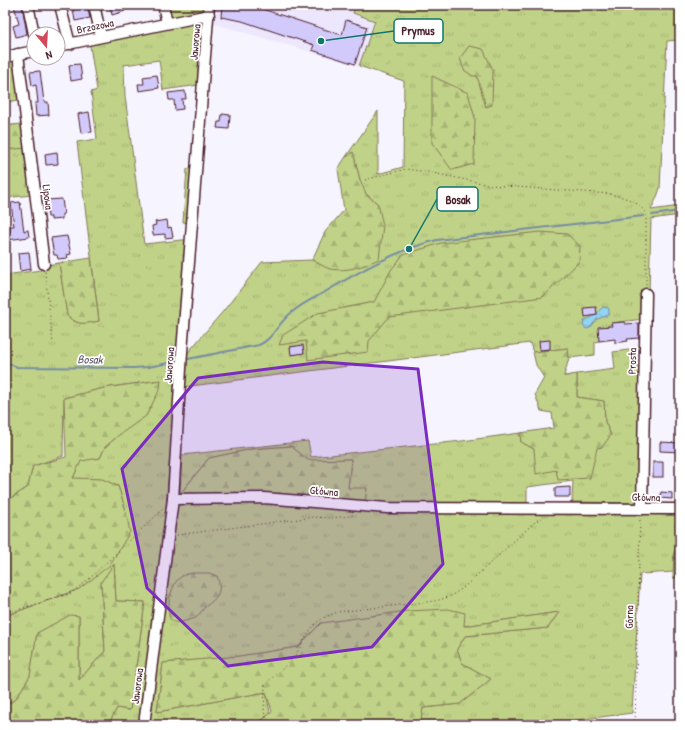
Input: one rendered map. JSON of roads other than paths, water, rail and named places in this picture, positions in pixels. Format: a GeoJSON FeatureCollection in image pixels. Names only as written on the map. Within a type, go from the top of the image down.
{"type":"FeatureCollection","features":[{"type":"Feature","properties":{"kind":"street"},"geometry":{"type":"LineString","coordinates":[[28,5],[32,26]]}},
{"type":"Feature","properties":{"kind":"street"},"geometry":{"type":"LineString","coordinates":[[60,5],[70,44]]}},
{"type":"Feature","properties":{"kind":"street"},"geometry":{"type":"LineString","coordinates":[[94,5],[101,36]]}},
{"type":"Feature","properties":{"kind":"street"},"geometry":{"type":"LineString","coordinates":[[163,5],[167,23]]}},
{"type":"Feature","properties":{"kind":"street","name":"Brzozowa"},"geometry":{"type":"LineString","coordinates":[[66,45],[167,23],[209,10]]}},
{"type":"Feature","properties":{"kind":"street","name":"Jaworowa"},"geometry":{"type":"LineString","coordinates":[[144,725],[173,499],[182,352],[209,10]]}},
{"type":"Feature","properties":{"kind":"street"},"geometry":{"type":"LineString","coordinates":[[5,57],[26,52]]}},
{"type":"Feature","properties":{"kind":"street","name":"Lipowa"},"geometry":{"type":"LineString","coordinates":[[18,54],[44,264]]}},
{"type":"Feature","properties":{"kind":"street","name":"Prosta"},"geometry":{"type":"LineString","coordinates":[[641,509],[646,294]]}},
{"type":"Feature","properties":{"kind":"street","name":"Główna"},"geometry":{"type":"LineString","coordinates":[[173,499],[264,498],[387,508],[680,509]]}},
{"type":"Feature","properties":{"kind":"water"},"geometry":{"type":"Polygon","coordinates":[[[603,307],[609,309],[609,315],[597,319],[590,328],[586,329],[583,325],[584,321],[596,315],[603,307]]]}},
{"type":"Feature","properties":{"kind":"waterway","name":"Bosak"},"geometry":{"type":"LineString","coordinates":[[652,215],[680,211]]}},
{"type":"Feature","properties":{"kind":"waterway","name":"Bosak"},"geometry":{"type":"LineString","coordinates":[[188,359],[264,343],[287,317],[303,304],[379,262],[422,244],[437,240],[643,216]]}},
{"type":"Feature","properties":{"kind":"waterway","name":"Bosak"},"geometry":{"type":"LineString","coordinates":[[5,362],[17,367],[133,368],[174,362]]}},
{"type":"Feature","properties":{"kind":"place","name":"Prymus"},"geometry":{"type":"Point","coordinates":[321,41]}},
{"type":"Feature","properties":{"kind":"place","name":"Bosak"},"geometry":{"type":"Point","coordinates":[409,249]}}]}
